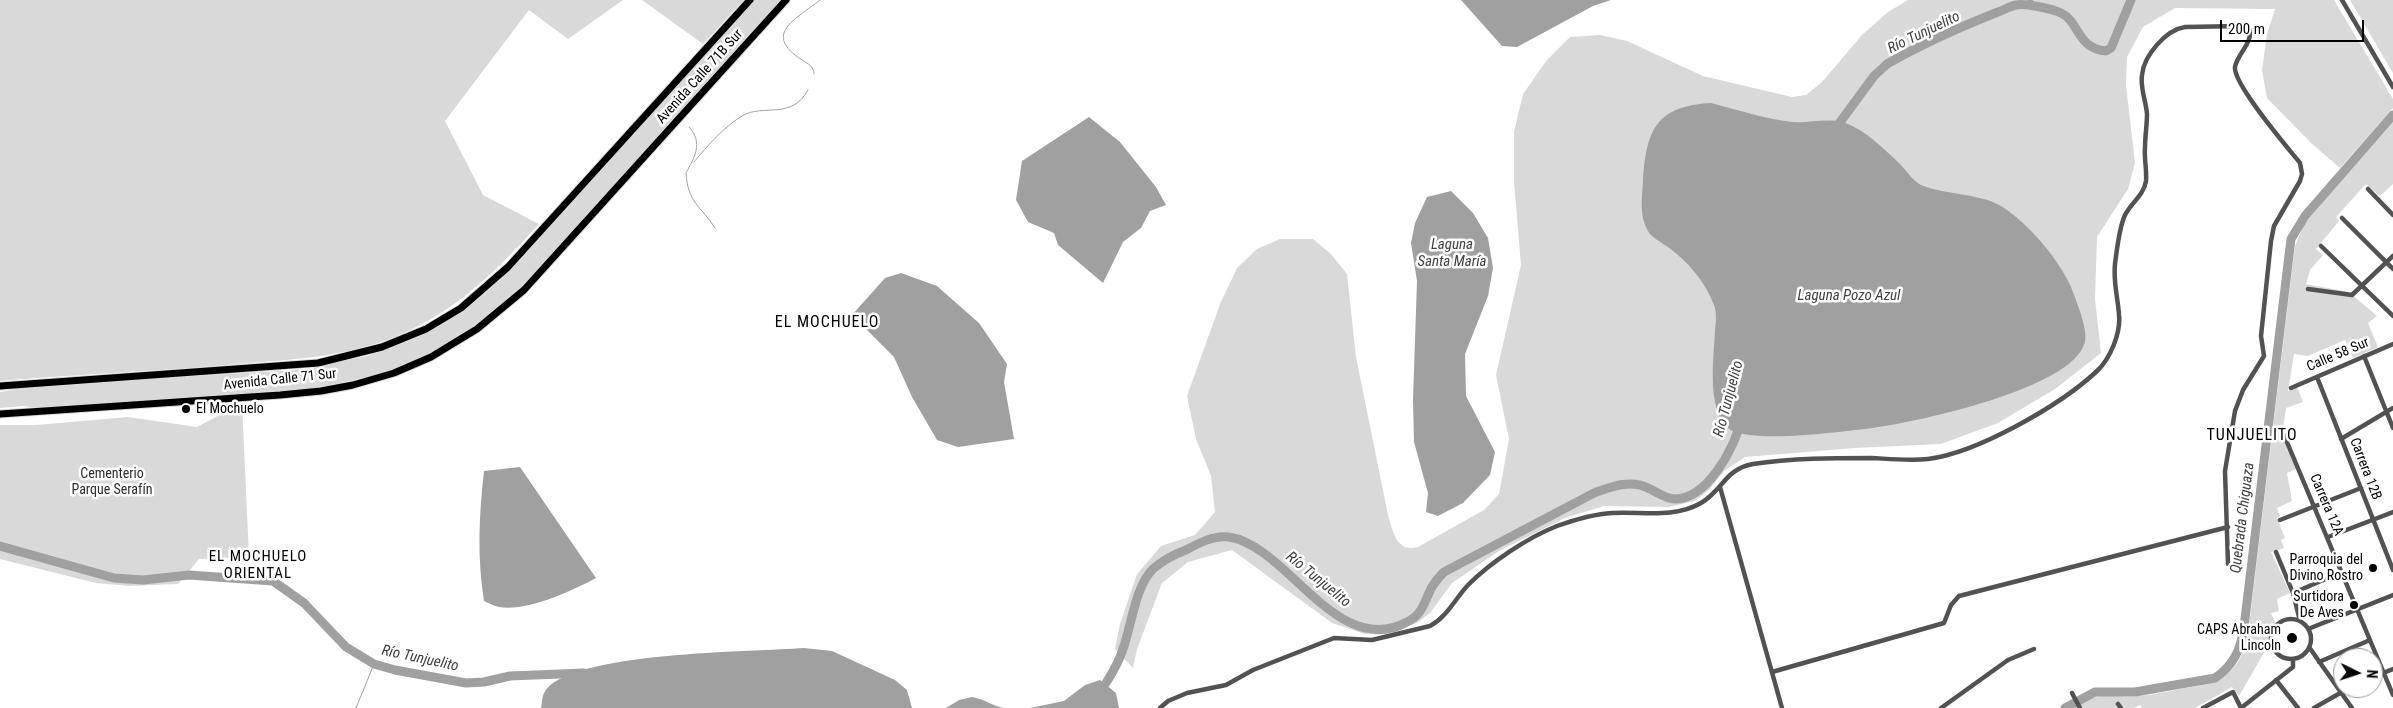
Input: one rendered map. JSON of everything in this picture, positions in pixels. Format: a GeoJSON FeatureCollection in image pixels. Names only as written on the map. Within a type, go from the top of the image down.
{"type":"FeatureCollection","features":[{"type":"Feature","properties":{"kind":"highway","name":"Avenida Calle 71B Sur"},"geometry":{"type":"LineString","coordinates":[[614,150],[750,0]]}},
{"type":"Feature","properties":{"kind":"highway","name":"Avenida Calle 71B Sur"},"geometry":{"type":"LineString","coordinates":[[633,170],[786,0]]}},
{"type":"Feature","properties":{"kind":"highway","name":"Avenida Calle 71 Sur"},"geometry":{"type":"LineString","coordinates":[[0,387],[15,384],[308,364],[362,353],[398,341],[436,323],[488,286],[508,267],[614,150]]}},
{"type":"Feature","properties":{"kind":"highway","name":"Avenida Calle 71 Sur"},"geometry":{"type":"LineString","coordinates":[[0,412],[27,412],[321,391],[370,381],[399,372],[461,340],[507,307],[541,273],[633,170]]}},
{"type":"Feature","properties":{"kind":"street"},"geometry":{"type":"LineString","coordinates":[[2342,0],[2393,87]]}},
{"type":"Feature","properties":{"kind":"street"},"geometry":{"type":"LineString","coordinates":[[1160,708],[1168,701],[1187,693],[1226,685],[1253,670],[1334,638],[1372,640],[1430,626],[1439,622],[1467,586],[1487,568],[1504,555],[1555,527],[1596,514],[1614,512],[1662,514],[1682,510],[1699,504],[1720,487],[1730,472],[1740,467],[1755,464],[1836,458],[1926,459],[1958,452],[2036,415],[2100,369],[2111,351],[2119,325],[2114,288],[2115,265],[2123,220],[2127,211],[2141,193],[2146,179],[2144,150],[2147,112],[2141,80],[2142,70],[2152,53],[2167,35],[2176,28],[2246,26],[2251,33],[2236,65],[2236,75],[2268,122],[2300,163],[2302,174],[2274,226],[2270,241],[2261,336],[2264,356],[2242,390],[2224,471],[2228,527],[2228,564]]}},
{"type":"Feature","properties":{"kind":"street"},"geometry":{"type":"LineString","coordinates":[[2368,190],[2393,215]]}},
{"type":"Feature","properties":{"kind":"street"},"geometry":{"type":"LineString","coordinates":[[2342,218],[2393,269]]}},
{"type":"Feature","properties":{"kind":"street"},"geometry":{"type":"LineString","coordinates":[[2321,246],[2393,316]]}},
{"type":"Feature","properties":{"kind":"street"},"geometry":{"type":"LineString","coordinates":[[2308,289],[2352,295],[2393,256]]}},
{"type":"Feature","properties":{"kind":"street","name":"Calle 58 Sur"},"geometry":{"type":"LineString","coordinates":[[2291,388],[2393,344]]}},
{"type":"Feature","properties":{"kind":"street"},"geometry":{"type":"LineString","coordinates":[[2364,356],[2393,428]]}},
{"type":"Feature","properties":{"kind":"street","name":"Carrera 12B"},"geometry":{"type":"LineString","coordinates":[[2317,377],[2393,570]]}},
{"type":"Feature","properties":{"kind":"street"},"geometry":{"type":"LineString","coordinates":[[2341,439],[2393,408]]}},
{"type":"Feature","properties":{"kind":"street","name":"Carrera 12A"},"geometry":{"type":"LineString","coordinates":[[2284,435],[2393,695]]}},
{"type":"Feature","properties":{"kind":"street"},"geometry":{"type":"LineString","coordinates":[[1720,487],[1782,708]]}},
{"type":"Feature","properties":{"kind":"street"},"geometry":{"type":"LineString","coordinates":[[2280,520],[2361,488]]}},
{"type":"Feature","properties":{"kind":"street"},"geometry":{"type":"LineString","coordinates":[[2328,537],[2393,512]]}},
{"type":"Feature","properties":{"kind":"street"},"geometry":{"type":"LineString","coordinates":[[1772,672],[1944,623],[1951,605],[1959,596],[2228,527]]}},
{"type":"Feature","properties":{"kind":"street"},"geometry":{"type":"LineString","coordinates":[[2276,552],[2293,593],[2300,621],[2308,629],[2311,636],[2309,647],[2301,656],[2293,659],[2278,654],[2271,638],[2278,623],[2289,619],[2300,621]]}},
{"type":"Feature","properties":{"kind":"street"},"geometry":{"type":"LineString","coordinates":[[2293,593],[2342,572]]}},
{"type":"Feature","properties":{"kind":"street"},"geometry":{"type":"LineString","coordinates":[[2308,629],[2393,595]]}},
{"type":"Feature","properties":{"kind":"street"},"geometry":{"type":"LineString","coordinates":[[2319,662],[2370,640]]}},
{"type":"Feature","properties":{"kind":"street"},"geometry":{"type":"LineString","coordinates":[[2309,647],[2333,682]]}},
{"type":"Feature","properties":{"kind":"street"},"geometry":{"type":"LineString","coordinates":[[1941,708],[2008,660],[2034,648]]}},
{"type":"Feature","properties":{"kind":"street"},"geometry":{"type":"LineString","coordinates":[[2203,708],[2232,692],[2241,708],[2294,666],[2293,659]]}},
{"type":"Feature","properties":{"kind":"street"},"geometry":{"type":"LineString","coordinates":[[2384,672],[2393,668]]}},
{"type":"Feature","properties":{"kind":"street"},"geometry":{"type":"LineString","coordinates":[[2276,680],[2298,708]]}},
{"type":"Feature","properties":{"kind":"street"},"geometry":{"type":"LineString","coordinates":[[2072,694],[2080,708]]}},
{"type":"Feature","properties":{"kind":"street"},"geometry":{"type":"LineString","coordinates":[[2314,708],[2333,696]]}},
{"type":"Feature","properties":{"kind":"green space"},"geometry":{"type":"Polygon","coordinates":[[[0,0],[623,0],[568,39],[529,10],[445,121],[483,195],[539,224],[495,270],[463,298],[445,310],[388,340],[346,352],[281,360],[0,381],[0,0]]]}},
{"type":"Feature","properties":{"kind":"green space"},"geometry":{"type":"Polygon","coordinates":[[[642,0],[744,0],[703,44],[642,0]]]}},
{"type":"Feature","properties":{"kind":"green space"},"geometry":{"type":"Polygon","coordinates":[[[753,0],[782,0],[527,283],[472,330],[450,344],[403,366],[379,374],[354,381],[303,390],[38,408],[23,406],[0,408],[0,392],[35,386],[293,370],[367,356],[411,340],[451,318],[499,281],[753,0]]]}},
{"type":"Feature","properties":{"kind":"green space"},"geometry":{"type":"Polygon","coordinates":[[[1908,0],[2334,0],[2393,99],[2393,108],[2340,168],[2312,144],[2267,98],[2262,70],[2267,34],[2275,9],[2175,8],[2143,27],[2127,57],[2126,85],[2135,163],[2128,189],[2097,237],[2095,299],[2101,353],[2055,389],[1998,423],[1941,444],[1855,448],[1745,457],[1724,471],[1708,491],[1695,501],[1669,507],[1604,506],[1565,518],[1499,551],[1452,583],[1430,613],[1417,623],[1394,630],[1365,634],[1332,623],[1232,550],[1188,562],[1162,583],[1137,649],[1133,668],[1115,649],[1120,624],[1137,574],[1161,546],[1195,535],[1215,512],[1211,476],[1196,439],[1187,396],[1220,304],[1237,268],[1257,249],[1280,239],[1313,239],[1331,254],[1347,274],[1356,357],[1388,515],[1394,534],[1400,544],[1411,548],[1418,547],[1484,510],[1499,494],[1509,439],[1496,375],[1521,265],[1514,182],[1514,132],[1523,94],[1547,60],[1570,37],[1600,35],[1627,41],[1703,76],[1792,97],[1806,95],[1822,82],[1862,35],[1888,12],[1908,0]]]}},
{"type":"Feature","properties":{"kind":"green space"},"geometry":{"type":"Polygon","coordinates":[[[2350,0],[2393,0],[2393,73],[2350,0]]]}},
{"type":"Feature","properties":{"kind":"green space"},"geometry":{"type":"Polygon","coordinates":[[[2393,120],[2393,184],[2380,196],[2366,184],[2336,217],[2339,221],[2316,249],[2323,255],[2310,270],[2306,284],[2349,292],[2377,316],[2368,323],[2378,347],[2353,358],[2345,340],[2308,356],[2294,354],[2288,391],[2297,387],[2303,402],[2286,408],[2282,435],[2296,469],[2287,473],[2292,501],[2277,508],[2280,517],[2277,518],[2285,538],[2281,540],[2284,548],[2271,552],[2290,593],[2277,599],[2279,611],[2271,613],[2276,624],[2270,633],[2269,644],[2239,696],[2232,687],[2195,708],[2142,708],[2140,705],[2134,708],[2075,708],[2090,699],[2100,696],[2142,696],[2206,684],[2225,675],[2239,659],[2248,634],[2295,246],[2304,225],[2379,134],[2393,120]]]}},
{"type":"Feature","properties":{"kind":"green space","name":"Cementerio Parque Serafín"},"geometry":{"type":"Polygon","coordinates":[[[242,403],[249,557],[199,559],[178,584],[129,586],[96,583],[0,559],[0,425],[36,425],[128,417],[197,427],[242,403]]]}},
{"type":"Feature","properties":{"kind":"water"},"geometry":{"type":"Polygon","coordinates":[[[1461,0],[1611,0],[1593,6],[1517,47],[1502,46],[1461,0]]]}},
{"type":"Feature","properties":{"kind":"water","name":"Laguna Pozo Azul"},"geometry":{"type":"Polygon","coordinates":[[[1711,103],[1782,121],[1831,120],[1843,122],[1858,129],[1873,140],[1921,185],[1983,199],[2001,206],[2011,213],[2031,231],[2050,253],[2066,276],[2071,287],[2085,330],[2085,342],[2074,359],[2053,374],[2024,388],[1956,411],[1894,425],[1798,436],[1755,436],[1739,433],[1728,428],[1721,419],[1714,395],[1713,368],[1716,311],[1714,305],[1701,280],[1689,266],[1650,233],[1643,219],[1642,207],[1647,148],[1657,124],[1678,109],[1711,103]]]}},
{"type":"Feature","properties":{"kind":"water"},"geometry":{"type":"Polygon","coordinates":[[[1089,117],[1120,142],[1156,187],[1166,205],[1150,211],[1141,228],[1123,242],[1103,283],[1058,245],[1054,233],[1028,222],[1016,200],[1022,161],[1089,117]]]}},
{"type":"Feature","properties":{"kind":"water","name":"Laguna Santa María"},"geometry":{"type":"Polygon","coordinates":[[[1451,191],[1473,213],[1488,238],[1493,268],[1488,296],[1465,354],[1466,396],[1495,452],[1490,475],[1463,503],[1438,516],[1426,512],[1428,493],[1414,442],[1413,400],[1417,281],[1411,243],[1415,223],[1427,197],[1451,191]]]}},
{"type":"Feature","properties":{"kind":"water"},"geometry":{"type":"Polygon","coordinates":[[[901,273],[937,286],[979,323],[1007,364],[1004,382],[1014,439],[958,447],[937,440],[912,397],[894,357],[852,315],[885,278],[901,273]]]}},
{"type":"Feature","properties":{"kind":"water"},"geometry":{"type":"Polygon","coordinates":[[[520,467],[596,578],[549,599],[510,608],[499,607],[484,601],[480,568],[481,504],[484,471],[520,467]]]}},
{"type":"Feature","properties":{"kind":"water"},"geometry":{"type":"Polygon","coordinates":[[[804,648],[832,651],[895,680],[907,690],[912,708],[541,708],[544,693],[560,679],[587,669],[624,661],[665,656],[804,648]]]}},
{"type":"Feature","properties":{"kind":"water"},"geometry":{"type":"Polygon","coordinates":[[[1100,680],[1116,693],[1119,708],[1030,708],[1064,701],[1085,685],[1100,680]]]}},
{"type":"Feature","properties":{"kind":"water"},"geometry":{"type":"Polygon","coordinates":[[[972,697],[1004,708],[946,708],[959,700],[972,697]]]}},
{"type":"Feature","properties":{"kind":"waterway"},"geometry":{"type":"LineString","coordinates":[[814,74],[810,66],[790,51],[784,42],[784,35],[793,21],[820,0]]}},
{"type":"Feature","properties":{"kind":"waterway","name":"Río Tunjuelito"},"geometry":{"type":"LineString","coordinates":[[2030,0],[2033,7]]}},
{"type":"Feature","properties":{"kind":"waterway","name":"Río Tunjuelito"},"geometry":{"type":"LineString","coordinates":[[1835,129],[1874,76],[1887,64],[1955,30],[2014,6],[2032,6],[2061,13],[2072,22],[2089,45],[2106,51],[2111,48],[2131,0]]}},
{"type":"Feature","properties":{"kind":"waterway"},"geometry":{"type":"LineString","coordinates":[[694,162],[735,120],[750,112],[777,110],[794,105],[808,90]]}},
{"type":"Feature","properties":{"kind":"waterway","name":"Quebrada Chiguaza"},"geometry":{"type":"LineString","coordinates":[[2065,708],[2095,692],[2135,692],[2215,678],[2227,668],[2236,656],[2244,627],[2291,239],[2305,216],[2393,115]]}},
{"type":"Feature","properties":{"kind":"waterway"},"geometry":{"type":"LineString","coordinates":[[689,127],[694,133],[697,145],[686,173],[689,191],[692,198],[715,228]]}},
{"type":"Feature","properties":{"kind":"waterway","name":"Río Tunjuelito"},"geometry":{"type":"LineString","coordinates":[[1088,708],[1117,664],[1124,647],[1137,598],[1147,577],[1153,569],[1164,561],[1201,542],[1212,538],[1229,537],[1251,545],[1272,559],[1335,614],[1358,626],[1382,630],[1407,622],[1419,613],[1433,584],[1444,572],[1594,493],[1615,486],[1629,484],[1643,486],[1672,499],[1687,497],[1698,491],[1717,471],[1732,446],[1740,423]]}},
{"type":"Feature","properties":{"kind":"waterway","name":"Río Tunjuelito"},"geometry":{"type":"LineString","coordinates":[[0,546],[114,578],[143,580],[189,575],[273,581],[304,603],[346,647],[374,664],[395,670],[466,683],[484,682],[510,676],[584,673]]}},
{"type":"Feature","properties":{"kind":"waterway"},"geometry":{"type":"LineString","coordinates":[[356,708],[374,664]]}},
{"type":"Feature","properties":{"kind":"place","name":"El Mochuelo"},"geometry":{"type":"Point","coordinates":[186,409]}},
{"type":"Feature","properties":{"kind":"place","name":"Parroquia del Divino Rostro"},"geometry":{"type":"Point","coordinates":[2373,568]}},
{"type":"Feature","properties":{"kind":"place","name":"Surtidora De Aves"},"geometry":{"type":"Point","coordinates":[2354,605]}},
{"type":"Feature","properties":{"kind":"place","name":"CAPS Abraham Lincoln"},"geometry":{"type":"Point","coordinates":[2292,638]}},
{"type":"Feature","properties":{"kind":"district","name":"EL MOCHUELO"},"geometry":{"type":"Point","coordinates":[827,323]}},
{"type":"Feature","properties":{"kind":"district","name":"TUNJUELITO"},"geometry":{"type":"Point","coordinates":[2252,436]}},
{"type":"Feature","properties":{"kind":"district","name":"EL MOCHUELO ORIENTAL"},"geometry":{"type":"Point","coordinates":[258,566]}}]}
